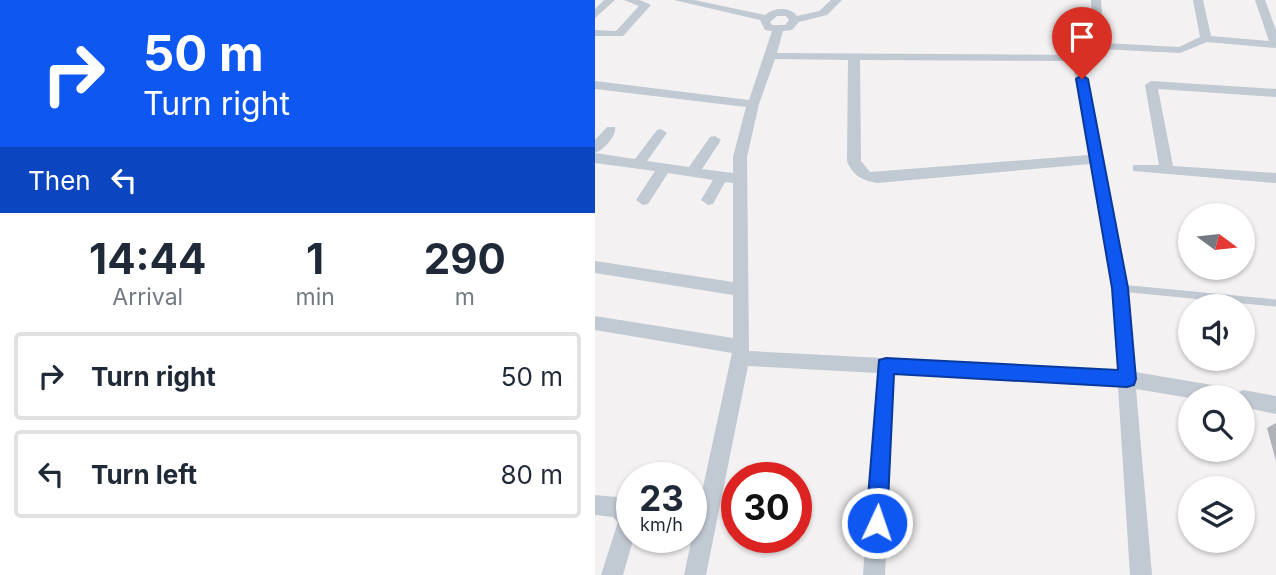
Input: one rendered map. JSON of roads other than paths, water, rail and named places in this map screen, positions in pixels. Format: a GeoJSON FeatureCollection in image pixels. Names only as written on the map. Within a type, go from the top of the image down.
{"type":"FeatureCollection","features":[{"type":"Feature","properties":{"kind":"street"},"geometry":{"type":"LineString","coordinates":[[595,15],[610,0]]}},
{"type":"Feature","properties":{"kind":"street"},"geometry":{"type":"LineString","coordinates":[[595,33],[619,34],[646,5],[629,0]]}},
{"type":"Feature","properties":{"kind":"street"},"geometry":{"type":"LineString","coordinates":[[679,0],[772,24],[792,25],[795,20],[823,13],[837,0]]}},
{"type":"Feature","properties":{"kind":"street"},"geometry":{"type":"LineString","coordinates":[[1096,0],[1099,46]]}},
{"type":"Feature","properties":{"kind":"street"},"geometry":{"type":"LineString","coordinates":[[1198,0],[1206,39]]}},
{"type":"Feature","properties":{"kind":"street"},"geometry":{"type":"LineString","coordinates":[[772,56],[1077,58],[1099,46],[1180,50],[1206,39],[1276,45],[1260,0]]}},
{"type":"Feature","properties":{"kind":"street"},"geometry":{"type":"LineString","coordinates":[[695,575],[741,353],[740,157],[753,104],[772,56],[772,24],[784,12],[793,15],[795,20]]}},
{"type":"Feature","properties":{"kind":"street"},"geometry":{"type":"LineString","coordinates":[[855,56],[854,161],[860,173],[877,178],[1096,159]]}},
{"type":"Feature","properties":{"kind":"street"},"geometry":{"type":"LineString","coordinates":[[1077,58],[1120,288],[1142,575]]}},
{"type":"Feature","properties":{"kind":"street"},"geometry":{"type":"LineString","coordinates":[[595,85],[753,104]]}},
{"type":"Feature","properties":{"kind":"street"},"geometry":{"type":"LineString","coordinates":[[1167,170],[1151,85],[1276,93]]}},
{"type":"Feature","properties":{"kind":"street"},"geometry":{"type":"LineString","coordinates":[[611,130],[597,159],[740,179]]}},
{"type":"Feature","properties":{"kind":"street"},"geometry":{"type":"LineString","coordinates":[[638,164],[661,133]]}},
{"type":"Feature","properties":{"kind":"street"},"geometry":{"type":"LineString","coordinates":[[693,172],[715,140]]}},
{"type":"Feature","properties":{"kind":"street"},"geometry":{"type":"LineString","coordinates":[[643,200],[664,168]]}},
{"type":"Feature","properties":{"kind":"street"},"geometry":{"type":"LineString","coordinates":[[1138,169],[1276,178]]}},
{"type":"Feature","properties":{"kind":"street"},"geometry":{"type":"LineString","coordinates":[[708,200],[722,176]]}},
{"type":"Feature","properties":{"kind":"street"},"geometry":{"type":"LineString","coordinates":[[595,267],[741,290]]}},
{"type":"Feature","properties":{"kind":"street"},"geometry":{"type":"LineString","coordinates":[[595,323],[741,353],[886,366],[1127,379],[1178,388]]}},
{"type":"Feature","properties":{"kind":"street"},"geometry":{"type":"LineString","coordinates":[[874,575],[886,366]]}},
{"type":"Feature","properties":{"kind":"street"},"geometry":{"type":"LineString","coordinates":[[1255,401],[1276,405]]}},
{"type":"Feature","properties":{"kind":"street"},"geometry":{"type":"LineString","coordinates":[[595,505],[619,508],[626,513],[628,522],[612,575]]}},
{"type":"Feature","properties":{"kind":"lane"},"geometry":{"type":"LineString","coordinates":[[1120,288],[1276,303]]}}]}
